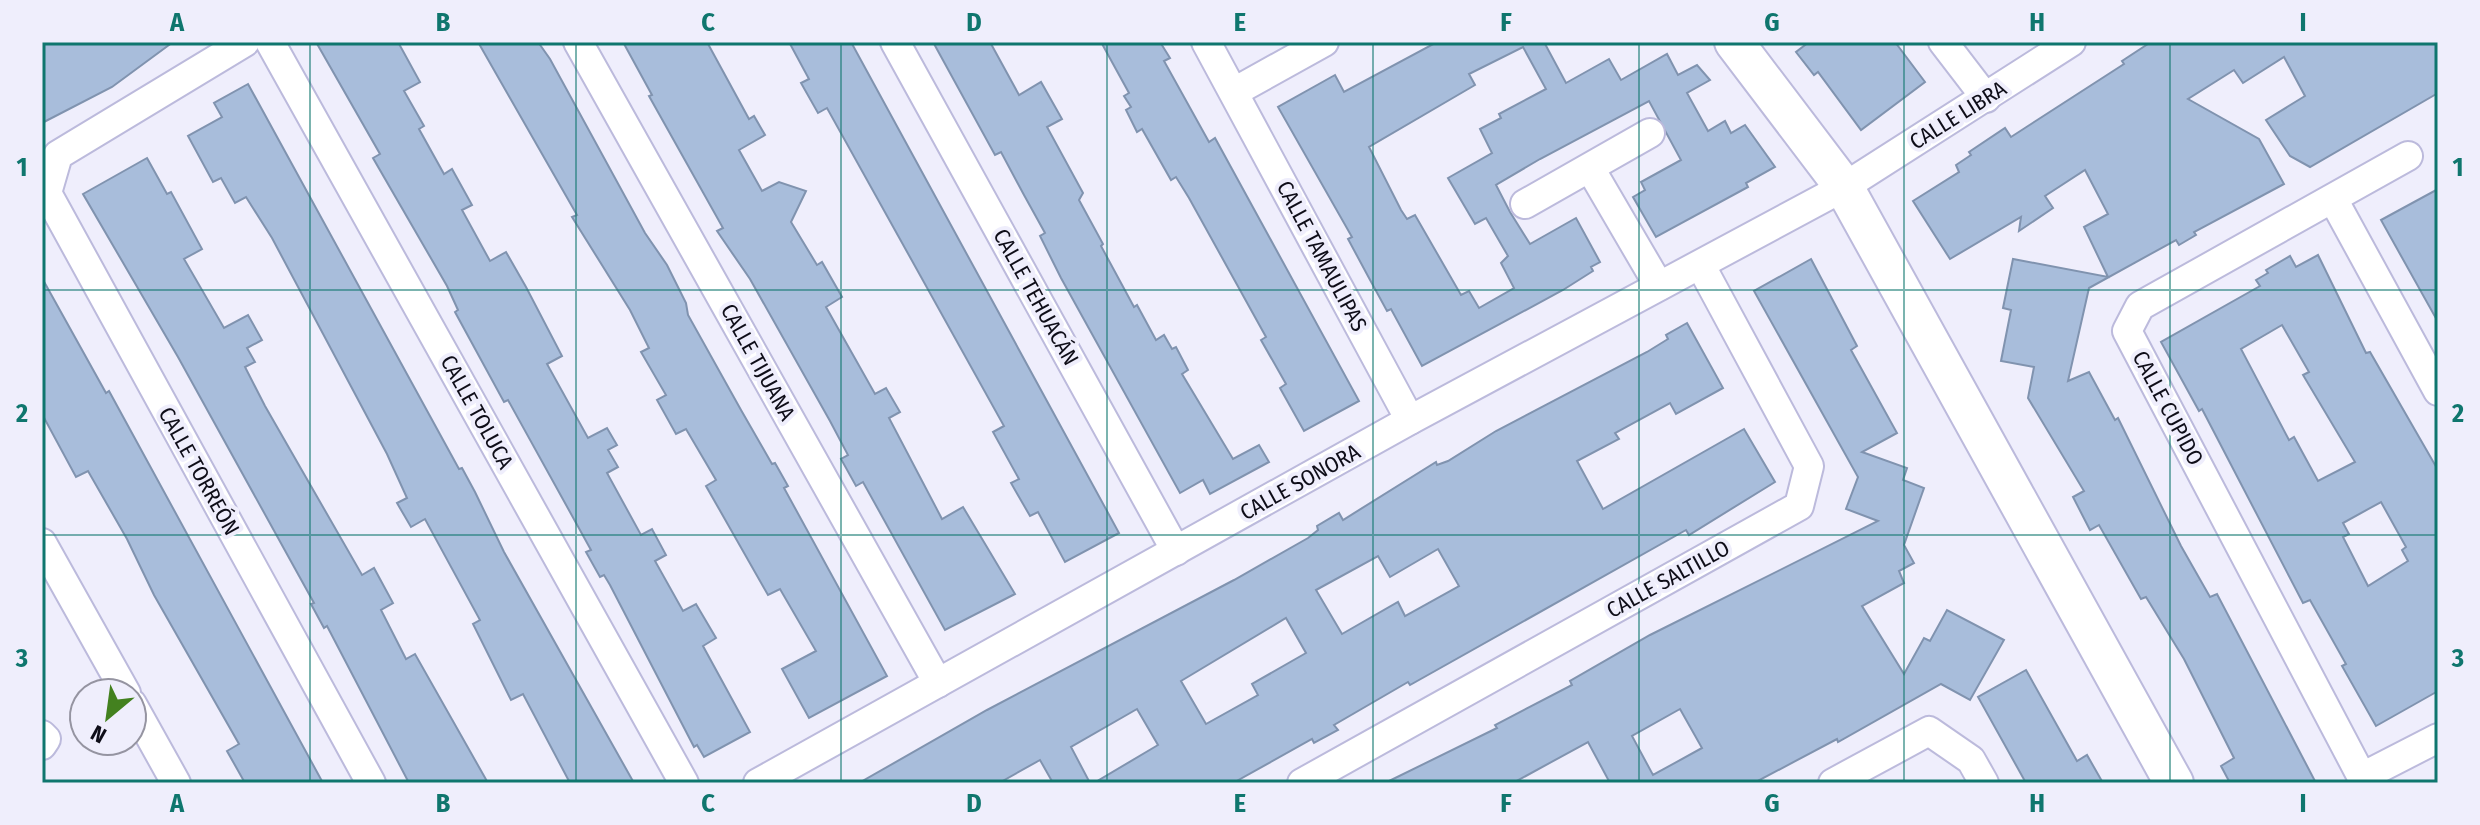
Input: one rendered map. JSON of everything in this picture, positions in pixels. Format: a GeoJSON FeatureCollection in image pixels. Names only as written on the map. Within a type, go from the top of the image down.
{"type":"FeatureCollection","features":[{"type":"Feature","properties":{"kind":"street","name":"CALLE TORREÓN"},"geometry":{"type":"LineString","coordinates":[[245,42],[58,155],[47,193],[371,783]]}},
{"type":"Feature","properties":{"kind":"street","name":"CALLE TOLUCA"},"geometry":{"type":"LineString","coordinates":[[270,42],[684,783]]}},
{"type":"Feature","properties":{"kind":"street","name":"CALLE TIJUANA"},"geometry":{"type":"LineString","coordinates":[[578,42],[938,683]]}},
{"type":"Feature","properties":{"kind":"street","name":"CALLE TEHUACÁN"},"geometry":{"type":"LineString","coordinates":[[895,42],[1176,551]]}},
{"type":"Feature","properties":{"kind":"street","name":"CALLE TAMAULIPAS"},"geometry":{"type":"LineString","coordinates":[[1206,42],[1410,420]]}},
{"type":"Feature","properties":{"kind":"street"},"geometry":{"type":"LineString","coordinates":[[1234,92],[1324,42]]}},
{"type":"Feature","properties":{"kind":"street"},"geometry":{"type":"LineString","coordinates":[[1734,42],[1844,187],[2174,783]]}},
{"type":"Feature","properties":{"kind":"street"},"geometry":{"type":"LineString","coordinates":[[1943,42],[1986,98]]}},
{"type":"Feature","properties":{"kind":"street","name":"CALLE LIBRA"},"geometry":{"type":"LineString","coordinates":[[1844,187],[2071,42]]}},
{"type":"Feature","properties":{"kind":"street"},"geometry":{"type":"LineString","coordinates":[[1525,204],[1650,133]]}},
{"type":"Feature","properties":{"kind":"street","name":"CALLE CUPIDO"},"geometry":{"type":"LineString","coordinates":[[2364,780],[2127,331],[2140,306],[2408,156]]}},
{"type":"Feature","properties":{"kind":"street"},"geometry":{"type":"LineString","coordinates":[[1590,168],[1659,286]]}},
{"type":"Feature","properties":{"kind":"street","name":"CALLE SONORA"},"geometry":{"type":"LineString","coordinates":[[758,783],[1410,420],[1844,187]]}},
{"type":"Feature","properties":{"kind":"street"},"geometry":{"type":"LineString","coordinates":[[2333,199],[2438,391]]}},
{"type":"Feature","properties":{"kind":"street","name":"CALLE SALTILLO"},"geometry":{"type":"LineString","coordinates":[[1302,783],[1799,506],[1809,466],[1701,266]]}},
{"type":"Feature","properties":{"kind":"street"},"geometry":{"type":"LineString","coordinates":[[42,543],[117,677]]}},
{"type":"Feature","properties":{"kind":"street"},"geometry":{"type":"LineString","coordinates":[[1833,783],[1929,731],[1971,760],[1984,783]]}},
{"type":"Feature","properties":{"kind":"street"},"geometry":{"type":"LineString","coordinates":[[148,733],[176,783]]}},
{"type":"Feature","properties":{"kind":"street"},"geometry":{"type":"LineString","coordinates":[[42,735],[46,739],[42,745]]}},
{"type":"Feature","properties":{"kind":"street"},"geometry":{"type":"LineString","coordinates":[[2364,780],[2438,738]]}},
{"type":"Feature","properties":{"kind":"building"},"geometry":{"type":"Polygon","coordinates":[[[42,42],[173,42],[112,87],[42,123],[42,42]]]}},
{"type":"Feature","properties":{"kind":"building"},"geometry":{"type":"Polygon","coordinates":[[[316,42],[398,42],[420,82],[404,91],[424,126],[419,129],[444,174],[452,169],[472,205],[462,210],[490,261],[506,252],[526,287],[562,356],[547,364],[588,438],[607,428],[617,445],[608,450],[618,467],[607,473],[641,535],[652,529],[666,555],[655,561],[683,611],[696,604],[716,638],[703,646],[750,732],[704,757],[697,745],[694,747],[610,585],[604,575],[600,577],[586,552],[591,550],[455,312],[458,310],[447,286],[373,158],[380,154],[316,42]]]}},
{"type":"Feature","properties":{"kind":"building"},"geometry":{"type":"Polygon","coordinates":[[[478,42],[538,42],[550,59],[645,233],[667,265],[686,303],[688,315],[772,464],[775,463],[788,486],[784,488],[887,676],[809,718],[782,669],[816,651],[780,589],[768,595],[706,486],[716,480],[686,429],[676,434],[657,400],[666,395],[641,352],[649,348],[630,310],[572,217],[577,215],[478,42]]]}},
{"type":"Feature","properties":{"kind":"building"},"geometry":{"type":"Polygon","coordinates":[[[623,42],[707,42],[749,119],[754,116],[765,135],[739,150],[762,191],[779,182],[806,191],[791,222],[817,265],[822,262],[842,297],[826,307],[875,394],[886,388],[900,412],[889,418],[942,519],[963,507],[1015,594],[945,630],[863,482],[856,486],[841,459],[848,455],[750,279],[717,231],[723,228],[649,96],[652,95],[623,42]]]}},
{"type":"Feature","properties":{"kind":"building"},"geometry":{"type":"Polygon","coordinates":[[[789,42],[851,42],[1119,533],[1065,562],[1038,512],[1030,516],[1011,483],[1019,479],[993,432],[1004,426],[827,108],[818,113],[801,83],[809,79],[789,42]]]}},
{"type":"Feature","properties":{"kind":"building"},"geometry":{"type":"Polygon","coordinates":[[[933,42],[990,42],[1019,95],[1041,82],[1062,119],[1047,127],[1083,193],[1079,200],[1134,307],[1137,305],[1156,340],[1164,335],[1172,349],[1176,347],[1188,370],[1182,374],[1233,459],[1259,445],[1269,462],[1210,494],[1203,480],[1180,493],[1061,278],[1040,236],[1045,233],[1001,152],[995,155],[933,42]]]}},
{"type":"Feature","properties":{"kind":"building"},"geometry":{"type":"Polygon","coordinates":[[[1101,42],[1160,42],[1170,58],[1164,61],[1209,142],[1215,138],[1359,401],[1304,431],[1280,388],[1286,384],[1261,340],[1266,337],[1176,177],[1171,180],[1142,129],[1137,132],[1126,110],[1131,107],[1124,96],[1129,93],[1101,42]]]}},
{"type":"Feature","properties":{"kind":"building"},"geometry":{"type":"Polygon","coordinates":[[[1437,42],[1544,42],[1566,83],[1609,59],[1621,80],[1667,54],[1678,75],[1697,65],[1710,80],[1687,93],[1708,131],[1725,121],[1731,133],[1745,125],[1775,167],[1746,183],[1748,187],[1656,237],[1633,197],[1645,190],[1641,182],[1681,160],[1649,101],[1540,159],[1496,185],[1510,212],[1530,244],[1576,218],[1600,262],[1591,267],[1593,271],[1563,290],[1422,366],[1391,309],[1387,311],[1348,239],[1352,237],[1278,107],[1335,75],[1344,92],[1437,42]],[[1523,47],[1469,74],[1475,85],[1369,147],[1407,219],[1415,215],[1461,295],[1469,291],[1479,308],[1514,288],[1501,263],[1508,256],[1486,218],[1475,224],[1448,178],[1492,153],[1480,129],[1501,118],[1499,114],[1546,89],[1523,47]]]}},
{"type":"Feature","properties":{"kind":"building"},"geometry":{"type":"Polygon","coordinates":[[[1809,42],[1895,42],[1925,82],[1861,130],[1818,72],[1814,75],[1796,52],[1809,42]]]}},
{"type":"Feature","properties":{"kind":"building"},"geometry":{"type":"Polygon","coordinates":[[[2151,42],[2438,42],[2438,93],[2310,167],[2290,156],[2266,120],[2305,96],[2284,57],[2243,83],[2234,70],[2188,99],[2259,139],[2284,184],[2194,232],[2196,235],[2179,245],[2176,240],[2089,288],[2068,381],[2089,372],[2115,420],[2118,418],[2181,546],[2210,597],[2217,594],[2316,783],[2230,783],[2221,766],[2234,758],[2184,659],[2146,597],[2141,599],[2099,525],[2090,530],[2073,497],[2084,491],[2028,398],[2034,367],[2001,361],[2011,310],[2003,308],[2013,259],[2108,277],[2084,227],[2108,214],[2085,170],[2045,196],[2053,208],[2019,231],[2021,217],[1950,259],[1913,201],[1959,172],[1956,165],[1971,155],[1969,152],[2005,128],[2011,137],[2124,64],[2122,61],[2151,42]]]}},
{"type":"Feature","properties":{"kind":"building"},"geometry":{"type":"Polygon","coordinates":[[[248,84],[634,783],[570,783],[523,694],[511,700],[473,624],[480,620],[425,519],[411,527],[397,503],[407,498],[387,454],[272,238],[246,197],[235,203],[221,178],[213,182],[188,136],[222,117],[214,103],[248,84]]]}},
{"type":"Feature","properties":{"kind":"building"},"geometry":{"type":"Polygon","coordinates":[[[147,158],[167,194],[171,192],[202,249],[184,259],[224,328],[248,315],[262,340],[247,348],[255,362],[245,367],[265,406],[362,575],[374,568],[393,603],[381,610],[406,659],[415,654],[488,783],[409,783],[327,626],[324,628],[311,604],[314,603],[178,357],[83,194],[147,158]]]}},
{"type":"Feature","properties":{"kind":"building"},"geometry":{"type":"Polygon","coordinates":[[[2438,189],[2438,322],[2381,220],[2438,189]]]}},
{"type":"Feature","properties":{"kind":"building"},"geometry":{"type":"Polygon","coordinates":[[[2318,255],[2366,353],[2370,352],[2438,470],[2438,691],[2376,726],[2342,666],[2346,664],[2310,600],[2303,603],[2202,409],[2199,411],[2161,342],[2260,286],[2256,280],[2268,273],[2266,270],[2290,256],[2296,267],[2318,255]],[[2282,325],[2241,349],[2289,440],[2294,437],[2318,481],[2355,462],[2303,375],[2309,372],[2282,325]],[[2381,502],[2343,523],[2349,534],[2343,537],[2368,586],[2408,561],[2402,550],[2406,547],[2381,502]]]}},
{"type":"Feature","properties":{"kind":"building"},"geometry":{"type":"Polygon","coordinates":[[[1811,259],[1857,346],[1851,350],[1897,433],[1862,452],[1907,468],[1903,480],[1924,488],[1904,545],[1914,563],[1899,571],[1904,583],[1862,606],[1904,674],[1924,638],[1930,641],[1947,610],[2004,640],[1970,700],[1941,684],[1838,742],[1837,739],[1754,783],[1610,783],[1588,742],[1513,783],[1385,783],[1497,728],[1495,725],[1572,685],[1570,681],[1650,635],[1878,521],[1846,509],[1858,477],[1754,291],[1811,259]],[[1680,709],[1632,736],[1653,775],[1702,748],[1680,709]]]}},
{"type":"Feature","properties":{"kind":"building"},"geometry":{"type":"Polygon","coordinates":[[[42,278],[106,393],[109,391],[323,783],[245,783],[227,751],[239,744],[154,595],[127,539],[88,471],[76,477],[42,414],[42,278]]]}},
{"type":"Feature","properties":{"kind":"building"},"geometry":{"type":"Polygon","coordinates":[[[1687,323],[1723,388],[1676,414],[1670,403],[1615,433],[1619,439],[1577,461],[1603,509],[1744,429],[1775,482],[1689,535],[1686,530],[1410,685],[1408,682],[1334,725],[1338,730],[1314,743],[1312,739],[1233,783],[1094,783],[1158,745],[1137,709],[1071,747],[1090,783],[1053,783],[1040,760],[999,783],[859,783],[987,710],[1234,580],[1308,538],[1318,530],[1317,526],[1339,513],[1343,520],[1436,462],[1437,465],[1448,461],[1496,431],[1647,352],[1668,339],[1666,335],[1687,323]],[[1438,549],[1390,577],[1378,556],[1316,590],[1342,634],[1398,602],[1405,616],[1459,586],[1438,549]],[[1286,618],[1181,681],[1206,724],[1258,695],[1252,684],[1306,653],[1286,618]]]}},
{"type":"Feature","properties":{"kind":"building"},"geometry":{"type":"Polygon","coordinates":[[[2026,670],[2077,761],[2087,755],[2103,783],[2026,783],[1978,697],[2026,670]]]}}]}
